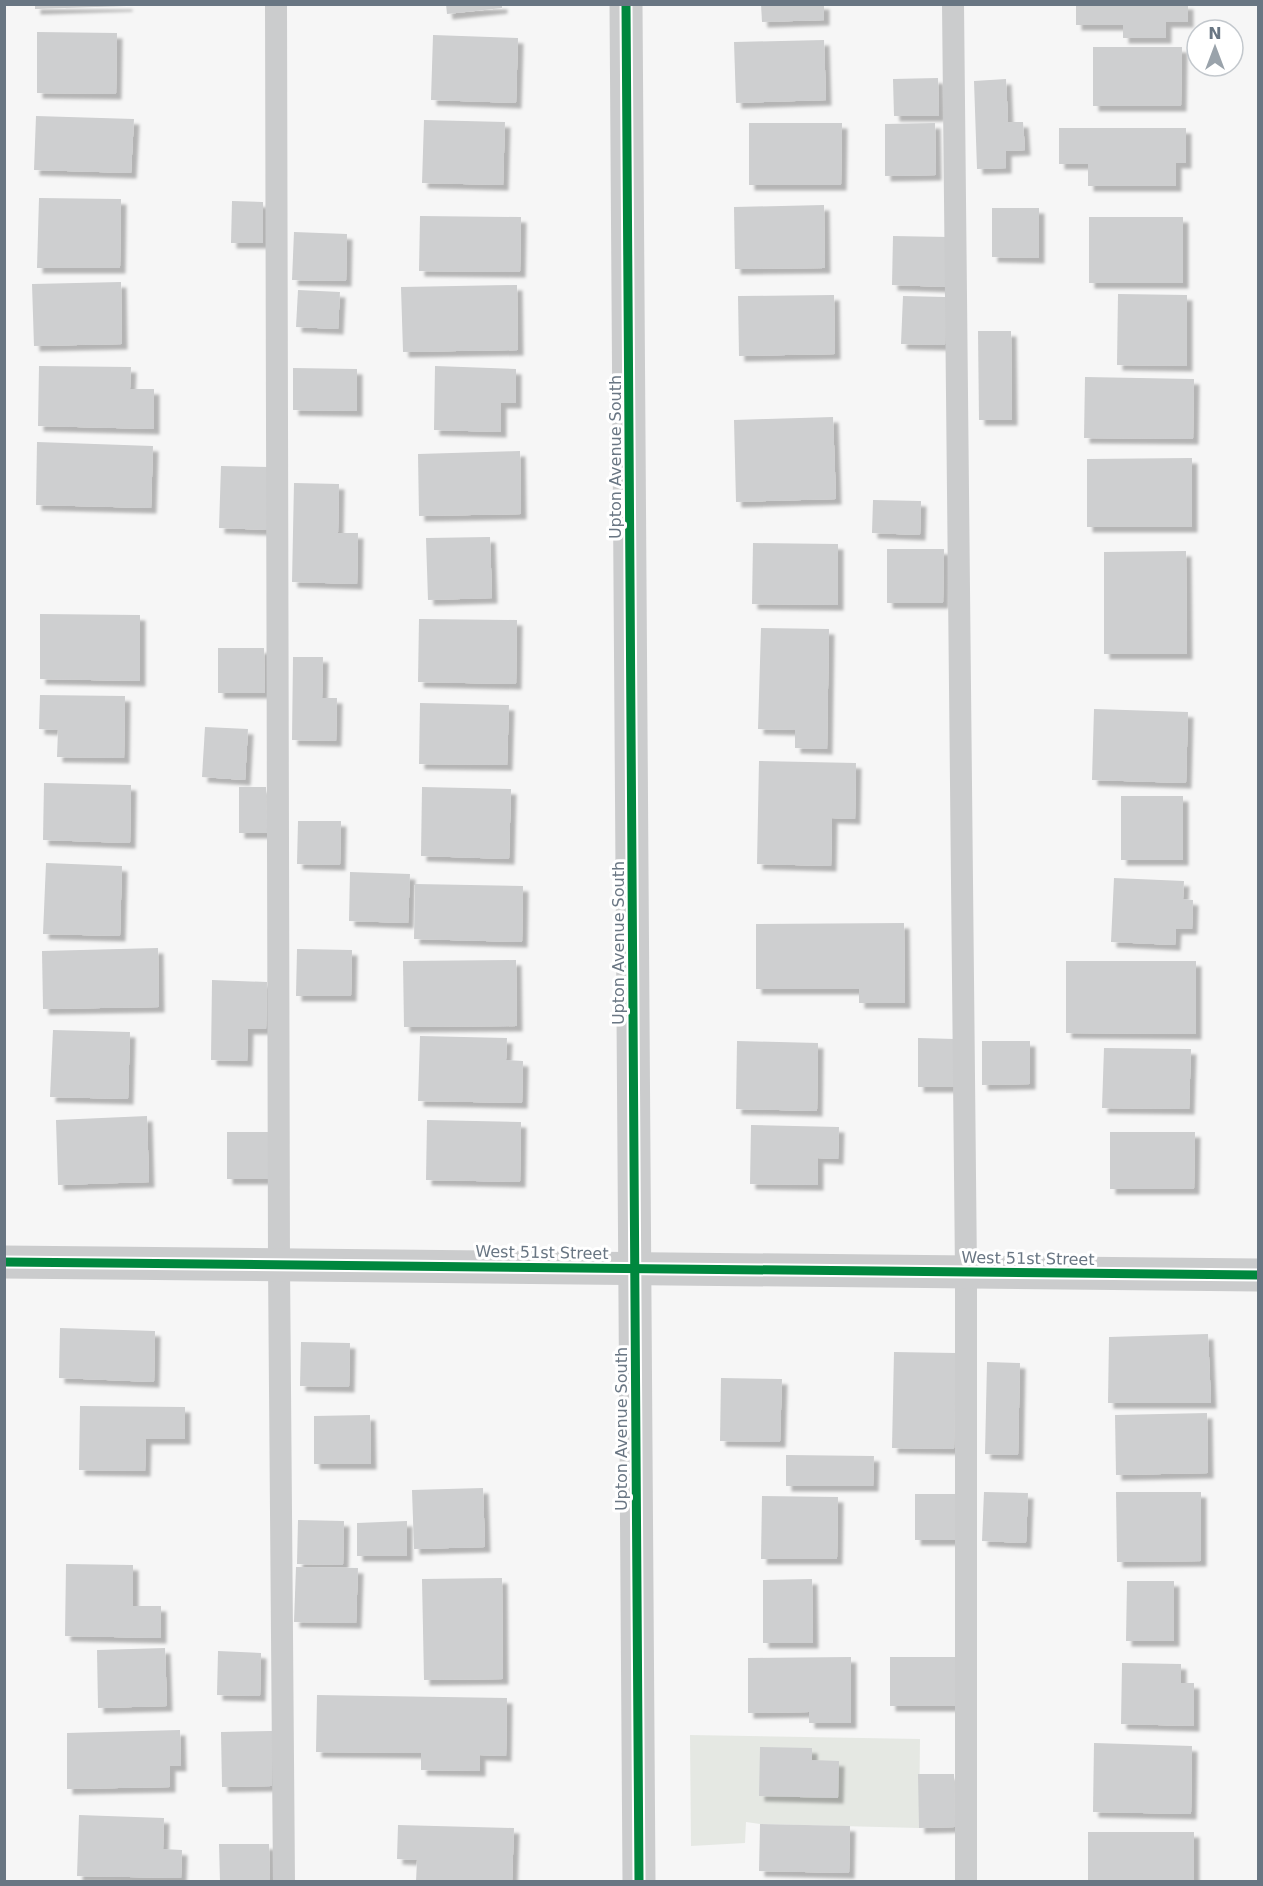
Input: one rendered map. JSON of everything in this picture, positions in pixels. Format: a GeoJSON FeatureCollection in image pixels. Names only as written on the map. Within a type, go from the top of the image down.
{"type":"FeatureCollection","features":[{"type":"Feature","properties":{"kind":"street","name":"Upton Avenue South"},"geometry":{"type":"LineString","coordinates":[[626,4],[639,1881]]}},
{"type":"Feature","properties":{"kind":"street","name":"West 51st Street"},"geometry":{"type":"LineString","coordinates":[[4,1262],[1258,1275]]}},
{"type":"Feature","properties":{"kind":"lane"},"geometry":{"type":"LineString","coordinates":[[276,4],[279,1264],[284,1881]]}},
{"type":"Feature","properties":{"kind":"lane"},"geometry":{"type":"LineString","coordinates":[[953,4],[966,1272],[966,1881]]}},
{"type":"Feature","properties":{"kind":"shaded area"},"geometry":{"type":"Polygon","coordinates":[[[690,1735],[920,1739],[919,1828],[746,1822],[745,1843],[691,1846],[690,1735]]]}},
{"type":"Feature","properties":{"kind":"building"},"geometry":{"type":"Polygon","coordinates":[[[35,4],[127,4],[127,6],[35,9],[35,4]]]}},
{"type":"Feature","properties":{"kind":"building"},"geometry":{"type":"Polygon","coordinates":[[[446,4],[502,4],[502,8],[447,14],[446,4]]]}},
{"type":"Feature","properties":{"kind":"building"},"geometry":{"type":"Polygon","coordinates":[[[761,4],[824,4],[824,20],[762,22],[761,4]]]}},
{"type":"Feature","properties":{"kind":"building"},"geometry":{"type":"Polygon","coordinates":[[[1076,4],[1188,4],[1188,18],[1185,18],[1185,22],[1166,22],[1166,38],[1123,38],[1123,25],[1076,25],[1076,4]]]}},
{"type":"Feature","properties":{"kind":"building"},"geometry":{"type":"Polygon","coordinates":[[[37,32],[117,33],[116,94],[37,93],[37,32]]]}},
{"type":"Feature","properties":{"kind":"building"},"geometry":{"type":"Polygon","coordinates":[[[433,35],[518,38],[516,103],[431,100],[433,35]]]}},
{"type":"Feature","properties":{"kind":"building"},"geometry":{"type":"Polygon","coordinates":[[[824,40],[826,100],[736,103],[734,42],[824,40]]]}},
{"type":"Feature","properties":{"kind":"building"},"geometry":{"type":"Polygon","coordinates":[[[1093,47],[1182,47],[1181,106],[1093,106],[1093,47]]]}},
{"type":"Feature","properties":{"kind":"building"},"geometry":{"type":"Polygon","coordinates":[[[938,78],[939,116],[894,116],[893,79],[938,78]]]}},
{"type":"Feature","properties":{"kind":"building"},"geometry":{"type":"Polygon","coordinates":[[[1006,79],[1008,122],[1023,122],[1025,150],[1006,151],[1006,168],[977,169],[974,81],[1006,79]]]}},
{"type":"Feature","properties":{"kind":"building"},"geometry":{"type":"Polygon","coordinates":[[[36,116],[134,119],[131,173],[34,170],[36,116]]]}},
{"type":"Feature","properties":{"kind":"building"},"geometry":{"type":"Polygon","coordinates":[[[424,120],[505,122],[503,185],[422,183],[424,120]]]}},
{"type":"Feature","properties":{"kind":"building"},"geometry":{"type":"Polygon","coordinates":[[[749,123],[842,123],[841,185],[749,185],[749,123]]]}},
{"type":"Feature","properties":{"kind":"building"},"geometry":{"type":"Polygon","coordinates":[[[935,123],[936,175],[885,176],[885,124],[935,123]]]}},
{"type":"Feature","properties":{"kind":"building"},"geometry":{"type":"Polygon","coordinates":[[[1059,128],[1186,128],[1186,163],[1176,163],[1176,186],[1088,186],[1088,164],[1059,164],[1059,128]]]}},
{"type":"Feature","properties":{"kind":"building"},"geometry":{"type":"Polygon","coordinates":[[[39,198],[121,199],[120,268],[37,268],[39,198]]]}},
{"type":"Feature","properties":{"kind":"building"},"geometry":{"type":"Polygon","coordinates":[[[232,201],[263,202],[263,243],[231,243],[232,201]]]}},
{"type":"Feature","properties":{"kind":"building"},"geometry":{"type":"Polygon","coordinates":[[[824,205],[825,268],[735,269],[734,207],[824,205]]]}},
{"type":"Feature","properties":{"kind":"building"},"geometry":{"type":"Polygon","coordinates":[[[992,208],[1039,208],[1039,258],[992,257],[992,208]]]}},
{"type":"Feature","properties":{"kind":"building"},"geometry":{"type":"Polygon","coordinates":[[[420,216],[521,217],[520,272],[419,271],[420,216]]]}},
{"type":"Feature","properties":{"kind":"building"},"geometry":{"type":"Polygon","coordinates":[[[1089,217],[1183,217],[1183,283],[1089,283],[1089,217]]]}},
{"type":"Feature","properties":{"kind":"building"},"geometry":{"type":"Polygon","coordinates":[[[294,232],[347,234],[346,281],[292,280],[294,232]]]}},
{"type":"Feature","properties":{"kind":"building"},"geometry":{"type":"Polygon","coordinates":[[[893,236],[950,237],[948,287],[892,285],[893,236]]]}},
{"type":"Feature","properties":{"kind":"building"},"geometry":{"type":"Polygon","coordinates":[[[121,282],[122,344],[34,346],[32,284],[121,282]]]}},
{"type":"Feature","properties":{"kind":"building"},"geometry":{"type":"Polygon","coordinates":[[[517,285],[518,350],[403,352],[401,287],[517,285]]]}},
{"type":"Feature","properties":{"kind":"building"},"geometry":{"type":"Polygon","coordinates":[[[298,290],[340,292],[338,329],[296,327],[298,290]]]}},
{"type":"Feature","properties":{"kind":"building"},"geometry":{"type":"Polygon","coordinates":[[[1118,294],[1187,295],[1187,366],[1117,365],[1118,294]]]}},
{"type":"Feature","properties":{"kind":"building"},"geometry":{"type":"Polygon","coordinates":[[[834,295],[835,354],[739,356],[738,296],[834,295]]]}},
{"type":"Feature","properties":{"kind":"building"},"geometry":{"type":"Polygon","coordinates":[[[903,296],[946,297],[945,345],[901,344],[903,296]]]}},
{"type":"Feature","properties":{"kind":"building"},"geometry":{"type":"Polygon","coordinates":[[[978,331],[1011,331],[1012,420],[979,420],[978,331]]]}},
{"type":"Feature","properties":{"kind":"building"},"geometry":{"type":"Polygon","coordinates":[[[39,366],[131,367],[130,389],[154,389],[154,429],[38,426],[39,366]]]}},
{"type":"Feature","properties":{"kind":"building"},"geometry":{"type":"Polygon","coordinates":[[[435,366],[516,369],[516,403],[501,403],[501,432],[434,430],[435,366]]]}},
{"type":"Feature","properties":{"kind":"building"},"geometry":{"type":"Polygon","coordinates":[[[293,368],[357,369],[357,411],[293,410],[293,368]]]}},
{"type":"Feature","properties":{"kind":"building"},"geometry":{"type":"Polygon","coordinates":[[[1085,377],[1194,379],[1193,439],[1084,438],[1085,377]]]}},
{"type":"Feature","properties":{"kind":"building"},"geometry":{"type":"Polygon","coordinates":[[[833,417],[836,499],[736,502],[734,420],[833,417]]]}},
{"type":"Feature","properties":{"kind":"building"},"geometry":{"type":"Polygon","coordinates":[[[37,442],[153,446],[151,508],[36,505],[37,442]]]}},
{"type":"Feature","properties":{"kind":"building"},"geometry":{"type":"Polygon","coordinates":[[[520,451],[521,514],[419,516],[418,454],[520,451]]]}},
{"type":"Feature","properties":{"kind":"building"},"geometry":{"type":"Polygon","coordinates":[[[1192,458],[1192,527],[1087,527],[1087,459],[1192,458]]]}},
{"type":"Feature","properties":{"kind":"building"},"geometry":{"type":"Polygon","coordinates":[[[221,466],[270,467],[268,530],[219,528],[221,466]]]}},
{"type":"Feature","properties":{"kind":"building"},"geometry":{"type":"Polygon","coordinates":[[[294,483],[339,484],[338,533],[358,533],[357,584],[292,582],[294,483]]]}},
{"type":"Feature","properties":{"kind":"building"},"geometry":{"type":"Polygon","coordinates":[[[873,500],[921,501],[920,535],[872,533],[873,500]]]}},
{"type":"Feature","properties":{"kind":"building"},"geometry":{"type":"Polygon","coordinates":[[[490,537],[492,598],[428,600],[426,538],[490,537]]]}},
{"type":"Feature","properties":{"kind":"building"},"geometry":{"type":"Polygon","coordinates":[[[753,543],[838,544],[838,605],[752,604],[753,543]]]}},
{"type":"Feature","properties":{"kind":"building"},"geometry":{"type":"Polygon","coordinates":[[[887,549],[944,549],[943,603],[887,603],[887,549]]]}},
{"type":"Feature","properties":{"kind":"building"},"geometry":{"type":"Polygon","coordinates":[[[1186,551],[1187,654],[1104,654],[1104,552],[1186,551]]]}},
{"type":"Feature","properties":{"kind":"building"},"geometry":{"type":"Polygon","coordinates":[[[40,614],[140,615],[140,681],[40,679],[40,614]]]}},
{"type":"Feature","properties":{"kind":"building"},"geometry":{"type":"Polygon","coordinates":[[[419,619],[517,620],[516,684],[418,682],[419,619]]]}},
{"type":"Feature","properties":{"kind":"building"},"geometry":{"type":"Polygon","coordinates":[[[761,628],[829,629],[827,749],[795,748],[795,730],[758,729],[761,628]]]}},
{"type":"Feature","properties":{"kind":"building"},"geometry":{"type":"Polygon","coordinates":[[[218,648],[264,648],[265,693],[218,693],[218,648]]]}},
{"type":"Feature","properties":{"kind":"building"},"geometry":{"type":"Polygon","coordinates":[[[293,657],[323,657],[322,698],[337,698],[336,741],[292,740],[293,657]]]}},
{"type":"Feature","properties":{"kind":"building"},"geometry":{"type":"Polygon","coordinates":[[[40,695],[125,696],[124,758],[57,757],[58,730],[39,729],[40,695]]]}},
{"type":"Feature","properties":{"kind":"building"},"geometry":{"type":"Polygon","coordinates":[[[420,703],[509,705],[507,765],[419,764],[420,703]]]}},
{"type":"Feature","properties":{"kind":"building"},"geometry":{"type":"Polygon","coordinates":[[[1094,709],[1188,712],[1186,783],[1092,780],[1094,709]]]}},
{"type":"Feature","properties":{"kind":"building"},"geometry":{"type":"Polygon","coordinates":[[[205,727],[248,729],[245,780],[202,777],[205,727]]]}},
{"type":"Feature","properties":{"kind":"building"},"geometry":{"type":"Polygon","coordinates":[[[759,761],[856,763],[855,819],[832,818],[831,866],[757,864],[759,761]]]}},
{"type":"Feature","properties":{"kind":"building"},"geometry":{"type":"Polygon","coordinates":[[[44,783],[131,785],[130,843],[43,840],[44,783]]]}},
{"type":"Feature","properties":{"kind":"building"},"geometry":{"type":"Polygon","coordinates":[[[239,787],[266,787],[267,833],[239,833],[239,787]]]}},
{"type":"Feature","properties":{"kind":"building"},"geometry":{"type":"Polygon","coordinates":[[[422,787],[511,789],[509,859],[421,856],[422,787]]]}},
{"type":"Feature","properties":{"kind":"building"},"geometry":{"type":"Polygon","coordinates":[[[1121,796],[1183,796],[1183,860],[1121,860],[1121,796]]]}},
{"type":"Feature","properties":{"kind":"building"},"geometry":{"type":"Polygon","coordinates":[[[298,821],[341,821],[340,865],[297,864],[298,821]]]}},
{"type":"Feature","properties":{"kind":"building"},"geometry":{"type":"Polygon","coordinates":[[[46,863],[122,866],[120,936],[43,934],[46,863]]]}},
{"type":"Feature","properties":{"kind":"building"},"geometry":{"type":"Polygon","coordinates":[[[350,872],[410,874],[408,923],[349,921],[350,872]]]}},
{"type":"Feature","properties":{"kind":"building"},"geometry":{"type":"Polygon","coordinates":[[[1114,878],[1184,881],[1183,899],[1193,900],[1192,929],[1176,929],[1175,945],[1111,942],[1114,878]]]}},
{"type":"Feature","properties":{"kind":"building"},"geometry":{"type":"Polygon","coordinates":[[[415,884],[523,886],[522,942],[414,939],[415,884]]]}},
{"type":"Feature","properties":{"kind":"building"},"geometry":{"type":"Polygon","coordinates":[[[904,923],[905,1003],[859,1003],[859,989],[756,989],[756,924],[904,923]]]}},
{"type":"Feature","properties":{"kind":"building"},"geometry":{"type":"Polygon","coordinates":[[[158,948],[159,1007],[43,1009],[42,951],[158,948]]]}},
{"type":"Feature","properties":{"kind":"building"},"geometry":{"type":"Polygon","coordinates":[[[297,949],[352,950],[351,996],[296,996],[297,949]]]}},
{"type":"Feature","properties":{"kind":"building"},"geometry":{"type":"Polygon","coordinates":[[[516,960],[517,1026],[404,1027],[403,961],[516,960]]]}},
{"type":"Feature","properties":{"kind":"building"},"geometry":{"type":"Polygon","coordinates":[[[1066,961],[1196,961],[1196,1034],[1066,1033],[1066,961]]]}},
{"type":"Feature","properties":{"kind":"building"},"geometry":{"type":"Polygon","coordinates":[[[212,980],[267,982],[266,1029],[248,1029],[247,1061],[211,1060],[212,980]]]}},
{"type":"Feature","properties":{"kind":"building"},"geometry":{"type":"Polygon","coordinates":[[[53,1030],[130,1032],[128,1099],[50,1097],[53,1030]]]}},
{"type":"Feature","properties":{"kind":"building"},"geometry":{"type":"Polygon","coordinates":[[[420,1036],[507,1038],[506,1060],[523,1061],[522,1103],[418,1101],[420,1036]]]}},
{"type":"Feature","properties":{"kind":"building"},"geometry":{"type":"Polygon","coordinates":[[[918,1038],[955,1039],[955,1087],[918,1087],[918,1038]]]}},
{"type":"Feature","properties":{"kind":"building"},"geometry":{"type":"Polygon","coordinates":[[[737,1041],[818,1043],[817,1111],[736,1109],[737,1041]]]}},
{"type":"Feature","properties":{"kind":"building"},"geometry":{"type":"Polygon","coordinates":[[[982,1041],[1030,1041],[1030,1084],[982,1085],[982,1041]]]}},
{"type":"Feature","properties":{"kind":"building"},"geometry":{"type":"Polygon","coordinates":[[[1104,1048],[1191,1049],[1189,1109],[1102,1108],[1104,1048]]]}},
{"type":"Feature","properties":{"kind":"building"},"geometry":{"type":"Polygon","coordinates":[[[147,1116],[149,1182],[58,1185],[56,1120],[147,1116]]]}},
{"type":"Feature","properties":{"kind":"building"},"geometry":{"type":"Polygon","coordinates":[[[427,1120],[521,1122],[520,1182],[426,1180],[427,1120]]]}},
{"type":"Feature","properties":{"kind":"building"},"geometry":{"type":"Polygon","coordinates":[[[751,1125],[839,1127],[838,1159],[818,1158],[818,1185],[750,1184],[751,1125]]]}},
{"type":"Feature","properties":{"kind":"building"},"geometry":{"type":"Polygon","coordinates":[[[227,1132],[270,1132],[270,1179],[227,1179],[227,1132]]]}},
{"type":"Feature","properties":{"kind":"building"},"geometry":{"type":"Polygon","coordinates":[[[1110,1132],[1195,1132],[1194,1189],[1110,1189],[1110,1132]]]}},
{"type":"Feature","properties":{"kind":"building"},"geometry":{"type":"Polygon","coordinates":[[[60,1328],[155,1331],[154,1382],[59,1378],[60,1328]]]}},
{"type":"Feature","properties":{"kind":"building"},"geometry":{"type":"Polygon","coordinates":[[[1208,1334],[1211,1403],[1108,1403],[1109,1337],[1208,1334]]]}},
{"type":"Feature","properties":{"kind":"building"},"geometry":{"type":"Polygon","coordinates":[[[301,1342],[350,1343],[349,1387],[300,1386],[301,1342]]]}},
{"type":"Feature","properties":{"kind":"building"},"geometry":{"type":"Polygon","coordinates":[[[894,1352],[956,1353],[954,1449],[892,1448],[894,1352]]]}},
{"type":"Feature","properties":{"kind":"building"},"geometry":{"type":"Polygon","coordinates":[[[987,1362],[1020,1363],[1018,1455],[985,1454],[987,1362]]]}},
{"type":"Feature","properties":{"kind":"building"},"geometry":{"type":"Polygon","coordinates":[[[721,1378],[782,1379],[780,1442],[720,1441],[721,1378]]]}},
{"type":"Feature","properties":{"kind":"building"},"geometry":{"type":"Polygon","coordinates":[[[80,1406],[185,1407],[185,1439],[146,1439],[145,1471],[79,1470],[80,1406]]]}},
{"type":"Feature","properties":{"kind":"building"},"geometry":{"type":"Polygon","coordinates":[[[1207,1413],[1208,1473],[1116,1475],[1115,1415],[1207,1413]]]}},
{"type":"Feature","properties":{"kind":"building"},"geometry":{"type":"Polygon","coordinates":[[[370,1415],[371,1464],[314,1464],[314,1416],[370,1415]]]}},
{"type":"Feature","properties":{"kind":"building"},"geometry":{"type":"Polygon","coordinates":[[[786,1455],[874,1456],[873,1486],[786,1486],[786,1455]]]}},
{"type":"Feature","properties":{"kind":"building"},"geometry":{"type":"Polygon","coordinates":[[[483,1488],[485,1547],[414,1549],[412,1490],[483,1488]]]}},
{"type":"Feature","properties":{"kind":"building"},"geometry":{"type":"Polygon","coordinates":[[[984,1492],[1028,1493],[1026,1543],[982,1541],[984,1492]]]}},
{"type":"Feature","properties":{"kind":"building"},"geometry":{"type":"Polygon","coordinates":[[[1116,1492],[1201,1492],[1201,1561],[1117,1562],[1116,1492]]]}},
{"type":"Feature","properties":{"kind":"building"},"geometry":{"type":"Polygon","coordinates":[[[915,1494],[959,1494],[958,1540],[915,1540],[915,1494]]]}},
{"type":"Feature","properties":{"kind":"building"},"geometry":{"type":"Polygon","coordinates":[[[762,1496],[838,1497],[837,1559],[761,1559],[762,1496]]]}},
{"type":"Feature","properties":{"kind":"building"},"geometry":{"type":"Polygon","coordinates":[[[298,1520],[344,1521],[343,1565],[297,1564],[298,1520]]]}},
{"type":"Feature","properties":{"kind":"building"},"geometry":{"type":"Polygon","coordinates":[[[407,1521],[407,1556],[357,1556],[357,1523],[407,1521]]]}},
{"type":"Feature","properties":{"kind":"building"},"geometry":{"type":"Polygon","coordinates":[[[66,1564],[133,1565],[133,1606],[161,1606],[161,1638],[65,1636],[66,1564]]]}},
{"type":"Feature","properties":{"kind":"building"},"geometry":{"type":"Polygon","coordinates":[[[296,1567],[358,1568],[356,1623],[294,1622],[296,1567]]]}},
{"type":"Feature","properties":{"kind":"building"},"geometry":{"type":"Polygon","coordinates":[[[502,1578],[503,1679],[424,1680],[422,1579],[502,1578]]]}},
{"type":"Feature","properties":{"kind":"building"},"geometry":{"type":"Polygon","coordinates":[[[812,1579],[813,1643],[763,1643],[763,1580],[812,1579]]]}},
{"type":"Feature","properties":{"kind":"building"},"geometry":{"type":"Polygon","coordinates":[[[1127,1581],[1174,1581],[1174,1641],[1126,1641],[1127,1581]]]}},
{"type":"Feature","properties":{"kind":"building"},"geometry":{"type":"Polygon","coordinates":[[[165,1648],[167,1706],[98,1708],[97,1650],[165,1648]]]}},
{"type":"Feature","properties":{"kind":"building"},"geometry":{"type":"Polygon","coordinates":[[[218,1651],[261,1653],[260,1696],[217,1695],[218,1651]]]}},
{"type":"Feature","properties":{"kind":"building"},"geometry":{"type":"Polygon","coordinates":[[[851,1657],[851,1723],[809,1723],[809,1712],[748,1713],[748,1658],[851,1657]]]}},
{"type":"Feature","properties":{"kind":"building"},"geometry":{"type":"Polygon","coordinates":[[[890,1657],[957,1657],[957,1706],[890,1706],[890,1657]]]}},
{"type":"Feature","properties":{"kind":"building"},"geometry":{"type":"Polygon","coordinates":[[[1122,1663],[1181,1664],[1181,1683],[1194,1683],[1194,1726],[1121,1724],[1122,1663]]]}},
{"type":"Feature","properties":{"kind":"building"},"geometry":{"type":"Polygon","coordinates":[[[317,1695],[507,1698],[506,1756],[480,1755],[480,1771],[421,1770],[421,1753],[316,1752],[317,1695]]]}},
{"type":"Feature","properties":{"kind":"building"},"geometry":{"type":"Polygon","coordinates":[[[180,1730],[181,1766],[170,1766],[170,1787],[67,1789],[67,1733],[180,1730]]]}},
{"type":"Feature","properties":{"kind":"building"},"geometry":{"type":"Polygon","coordinates":[[[272,1731],[272,1786],[222,1787],[221,1732],[272,1731]]]}},
{"type":"Feature","properties":{"kind":"building"},"geometry":{"type":"Polygon","coordinates":[[[1094,1743],[1192,1746],[1191,1814],[1093,1812],[1094,1743]]]}},
{"type":"Feature","properties":{"kind":"building"},"geometry":{"type":"Polygon","coordinates":[[[760,1747],[812,1748],[812,1760],[839,1761],[838,1798],[759,1796],[760,1747]]]}},
{"type":"Feature","properties":{"kind":"building"},"geometry":{"type":"Polygon","coordinates":[[[918,1774],[954,1774],[955,1827],[919,1828],[918,1774]]]}},
{"type":"Feature","properties":{"kind":"building"},"geometry":{"type":"Polygon","coordinates":[[[79,1815],[164,1818],[163,1849],[182,1850],[181,1878],[77,1876],[79,1815]]]}},
{"type":"Feature","properties":{"kind":"building"},"geometry":{"type":"Polygon","coordinates":[[[760,1824],[850,1826],[849,1873],[759,1871],[760,1824]]]}},
{"type":"Feature","properties":{"kind":"building"},"geometry":{"type":"Polygon","coordinates":[[[398,1825],[514,1828],[512,1882],[416,1882],[417,1860],[397,1859],[398,1825]]]}},
{"type":"Feature","properties":{"kind":"building"},"geometry":{"type":"Polygon","coordinates":[[[1088,1832],[1194,1832],[1194,1882],[1088,1882],[1088,1832]]]}},
{"type":"Feature","properties":{"kind":"building"},"geometry":{"type":"Polygon","coordinates":[[[219,1844],[269,1844],[270,1882],[220,1882],[219,1844]]]}},
{"type":"Feature","properties":{"kind":"cycle path"},"geometry":{"type":"LineString","coordinates":[[626,4],[639,1882]]}},
{"type":"Feature","properties":{"kind":"cycle path"},"geometry":{"type":"LineString","coordinates":[[4,1262],[1258,1275]]}}]}
